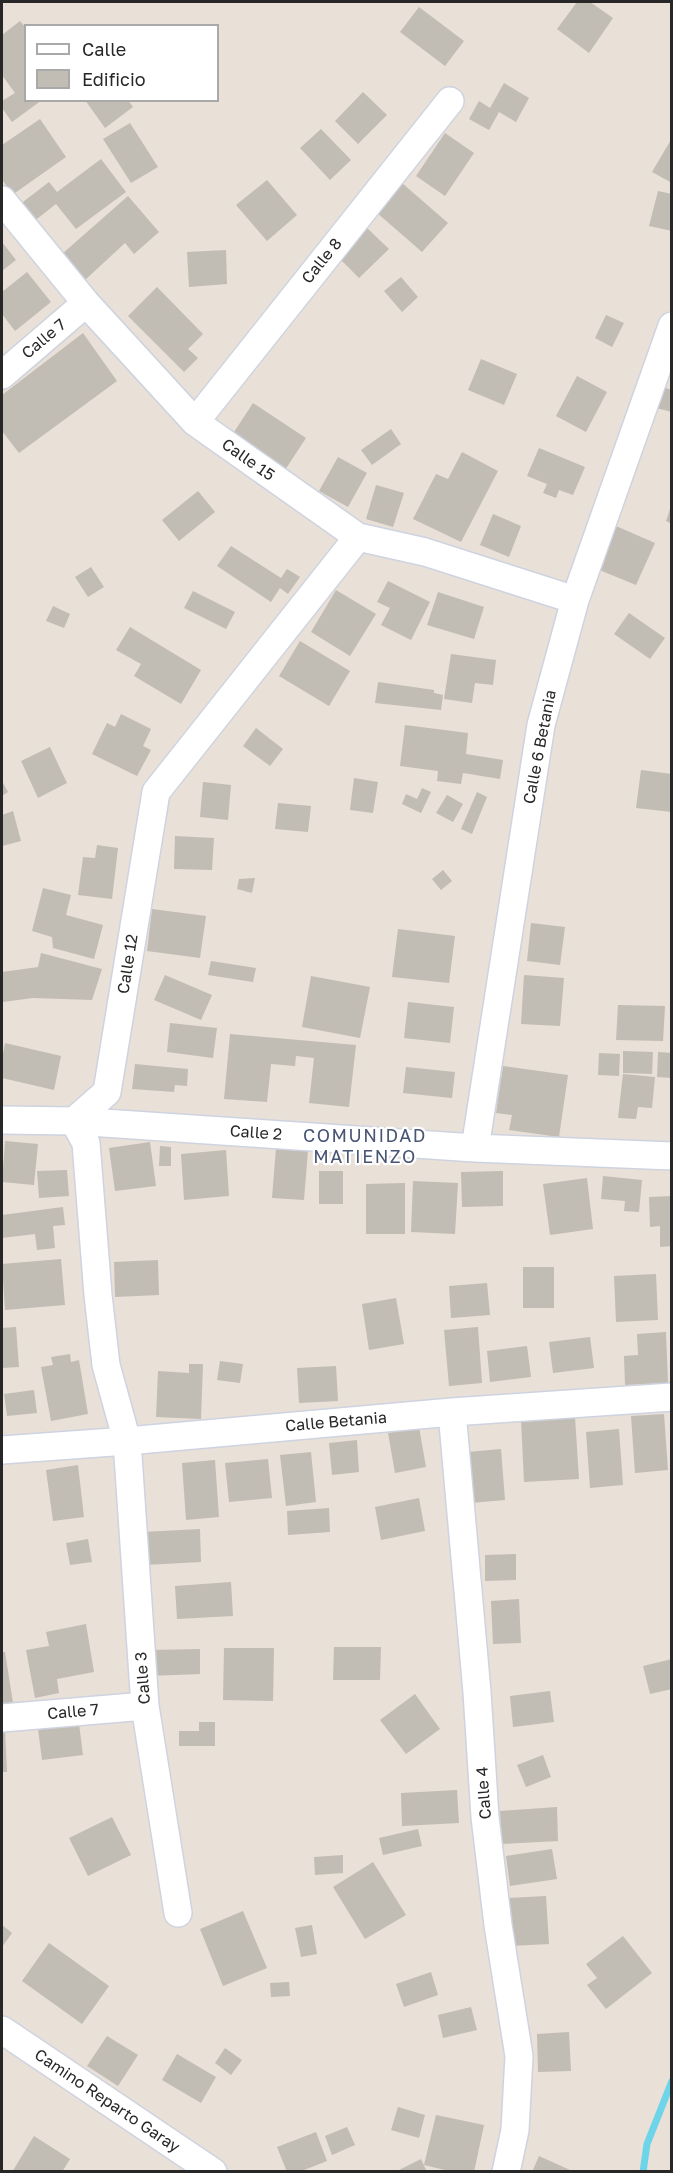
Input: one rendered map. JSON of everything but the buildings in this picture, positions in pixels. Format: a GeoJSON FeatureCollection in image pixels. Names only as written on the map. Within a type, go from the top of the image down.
{"type":"FeatureCollection","features":[{"type":"Feature","properties":{"kind":"street","name":"Calle 8"},"geometry":{"type":"LineString","coordinates":[[195,422],[450,101]]}},
{"type":"Feature","properties":{"kind":"street","name":"Calle 15"},"geometry":{"type":"LineString","coordinates":[[2,200],[86,303],[195,422],[358,537],[425,552],[575,600]]}},
{"type":"Feature","properties":{"kind":"street","name":"Calle 7"},"geometry":{"type":"LineString","coordinates":[[2,375],[86,303]]}},
{"type":"Feature","properties":{"kind":"street","name":"Calle 6 Betania"},"geometry":{"type":"LineString","coordinates":[[475,1148],[541,725],[575,600],[672,326]]}},
{"type":"Feature","properties":{"kind":"street","name":"Calle 12"},"geometry":{"type":"LineString","coordinates":[[74,1120],[107,1092],[156,792],[358,537]]}},
{"type":"Feature","properties":{"kind":"street","name":"Calle 2"},"geometry":{"type":"LineString","coordinates":[[2,1120],[74,1120],[475,1148],[672,1156]]}},
{"type":"Feature","properties":{"kind":"street"},"geometry":{"type":"LineString","coordinates":[[74,1120],[86,1143],[106,1365],[127,1441]]}},
{"type":"Feature","properties":{"kind":"street","name":"Calle Betania"},"geometry":{"type":"LineString","coordinates":[[2,1450],[452,1412],[672,1397]]}},
{"type":"Feature","properties":{"kind":"street","name":"Calle 4"},"geometry":{"type":"LineString","coordinates":[[452,1412],[477,1692],[485,1817],[498,1925],[519,2056],[515,2130],[506,2172]]}},
{"type":"Feature","properties":{"kind":"street","name":"Calle 3"},"geometry":{"type":"LineString","coordinates":[[127,1441],[145,1706],[178,1914]]}},
{"type":"Feature","properties":{"kind":"street","name":"Calle 7"},"geometry":{"type":"LineString","coordinates":[[2,1718],[145,1706]]}},
{"type":"Feature","properties":{"kind":"street","name":"Camino Reparto Garay"},"geometry":{"type":"LineString","coordinates":[[2,2030],[213,2172]]}},
{"type":"Feature","properties":{"kind":"waterway"},"geometry":{"type":"LineString","coordinates":[[643,2172],[647,2144],[672,2081]]}},
{"type":"Feature","properties":{"kind":"district","name":"COMUNIDAD MATIENZO"},"geometry":{"type":"Point","coordinates":[365,1146]}}]}
